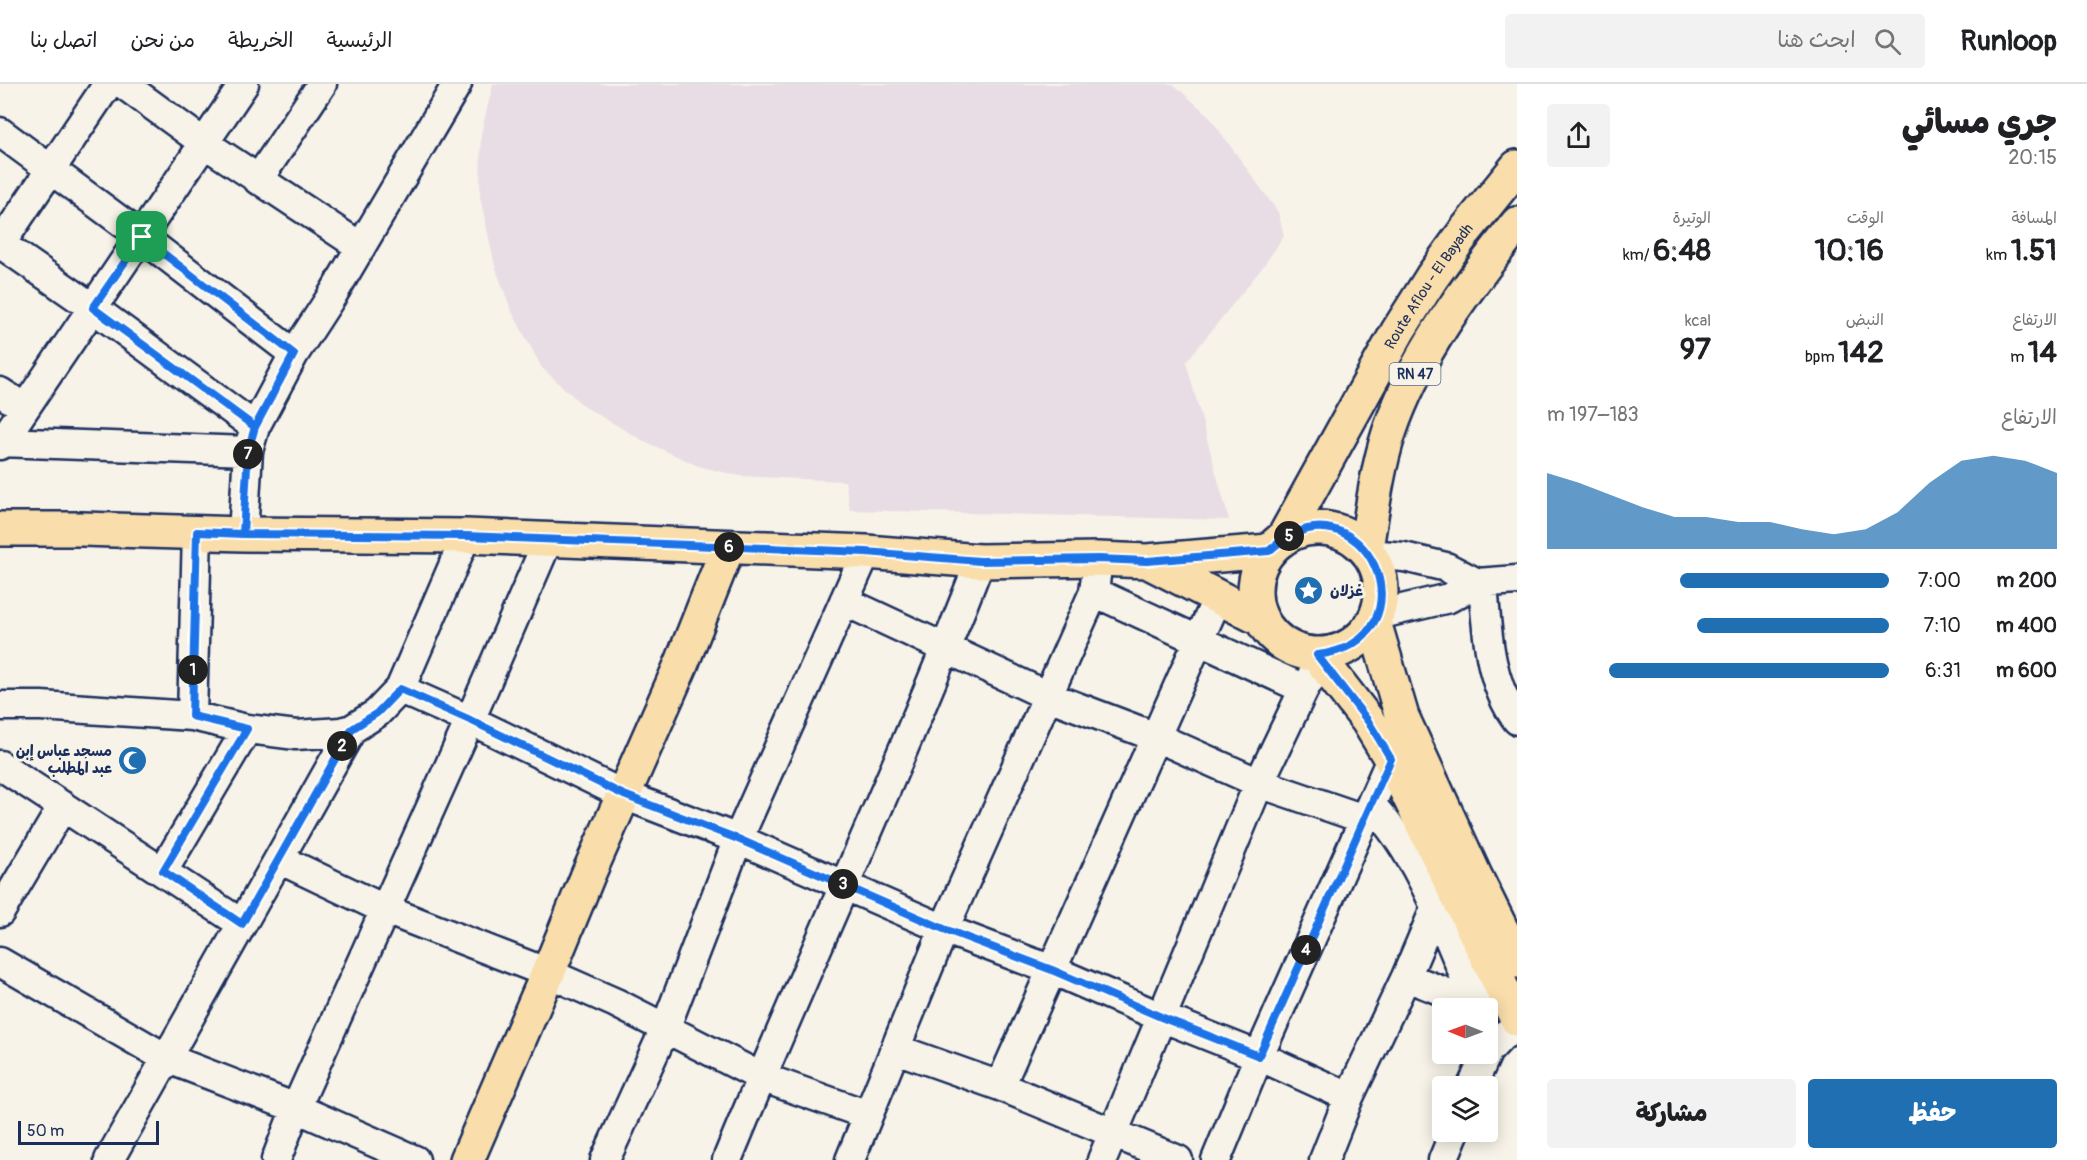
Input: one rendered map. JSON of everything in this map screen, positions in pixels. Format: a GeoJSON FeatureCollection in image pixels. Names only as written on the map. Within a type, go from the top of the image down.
{"type":"FeatureCollection","features":[{"type":"Feature","properties":{"kind":"main road","name":"Route Aflou - El Bayadh"},"geometry":{"type":"LineString","coordinates":[[1276,545],[1420,295],[1466,230],[1517,167]]}},
{"type":"Feature","properties":{"kind":"main road","name":"RN 47"},"geometry":{"type":"LineString","coordinates":[[1367,551],[1389,434],[1407,389],[1429,345],[1517,224]]}},
{"type":"Feature","properties":{"kind":"main road"},"geometry":{"type":"LineString","coordinates":[[1319,658],[1350,646],[1364,636],[1376,618],[1381,599],[1381,583],[1377,568],[1367,551],[1352,537],[1335,530],[1317,528],[1299,531],[1276,545],[1260,567],[1255,584],[1256,602],[1261,619],[1271,634],[1284,645],[1319,658],[1368,721],[1391,759],[1483,998]]}},
{"type":"Feature","properties":{"kind":"main road"},"geometry":{"type":"LineString","coordinates":[[0,529],[466,536],[866,552],[980,561],[1098,559],[1147,561],[1276,545]]}},
{"type":"Feature","properties":{"kind":"main road"},"geometry":{"type":"LineString","coordinates":[[467,1160],[588,875],[681,665],[728,547]]}},
{"type":"Feature","properties":{"kind":"main road"},"geometry":{"type":"LineString","coordinates":[[1147,561],[1261,619]]}},
{"type":"Feature","properties":{"kind":"main road"},"geometry":{"type":"LineString","coordinates":[[1376,618],[1402,717],[1430,781],[1517,961]]}},
{"type":"Feature","properties":{"kind":"street"},"geometry":{"type":"LineString","coordinates":[[108,84],[0,244],[93,308],[252,439]]}},
{"type":"Feature","properties":{"kind":"street"},"geometry":{"type":"LineString","coordinates":[[123,84],[258,180],[361,247]]}},
{"type":"Feature","properties":{"kind":"street"},"geometry":{"type":"LineString","coordinates":[[1,443],[244,84]]}},
{"type":"Feature","properties":{"kind":"street"},"geometry":{"type":"LineString","coordinates":[[258,180],[322,84]]}},
{"type":"Feature","properties":{"kind":"street"},"geometry":{"type":"LineString","coordinates":[[243,534],[252,439],[294,354],[333,294],[457,84]]}},
{"type":"Feature","properties":{"kind":"street"},"geometry":{"type":"LineString","coordinates":[[0,132],[51,168],[294,354]]}},
{"type":"Feature","properties":{"kind":"street"},"geometry":{"type":"LineString","coordinates":[[0,392],[25,408]]}},
{"type":"Feature","properties":{"kind":"street"},"geometry":{"type":"LineString","coordinates":[[1,443],[252,439]]}},
{"type":"Feature","properties":{"kind":"street"},"geometry":{"type":"LineString","coordinates":[[192,716],[197,532]]}},
{"type":"Feature","properties":{"kind":"street"},"geometry":{"type":"LineString","coordinates":[[0,706],[40,706],[192,716],[247,729],[296,735],[341,732],[352,729],[377,713],[400,689],[466,536]]}},
{"type":"Feature","properties":{"kind":"street"},"geometry":{"type":"LineString","coordinates":[[276,1160],[296,1108],[386,910],[548,540]]}},
{"type":"Feature","properties":{"kind":"street"},"geometry":{"type":"LineString","coordinates":[[1367,551],[1446,567],[1480,583]]}},
{"type":"Feature","properties":{"kind":"street"},"geometry":{"type":"LineString","coordinates":[[605,1160],[665,1029],[738,839],[866,552]]}},
{"type":"Feature","properties":{"kind":"street"},"geometry":{"type":"LineString","coordinates":[[850,1160],[944,929],[1094,592],[1098,559]]}},
{"type":"Feature","properties":{"kind":"street"},"geometry":{"type":"LineString","coordinates":[[727,1160],[946,649],[980,561]]}},
{"type":"Feature","properties":{"kind":"street"},"geometry":{"type":"LineString","coordinates":[[1376,618],[1449,598],[1480,583],[1517,580]]}},
{"type":"Feature","properties":{"kind":"street"},"geometry":{"type":"LineString","coordinates":[[1480,583],[1488,640],[1498,685],[1517,720]]}},
{"type":"Feature","properties":{"kind":"street"},"geometry":{"type":"LineString","coordinates":[[1094,592],[1304,689]]}},
{"type":"Feature","properties":{"kind":"street"},"geometry":{"type":"LineString","coordinates":[[1000,1086],[1218,597]]}},
{"type":"Feature","properties":{"kind":"street"},"geometry":{"type":"LineString","coordinates":[[844,600],[1048,696],[1156,737],[1259,783],[1368,812],[1387,821],[1403,846],[1445,898],[1483,998]]}},
{"type":"Feature","properties":{"kind":"street"},"geometry":{"type":"LineString","coordinates":[[1102,1160],[1259,783],[1319,658]]}},
{"type":"Feature","properties":{"kind":"street"},"geometry":{"type":"LineString","coordinates":[[400,689],[470,720],[624,795],[738,839],[944,929],[1052,970],[1259,1056],[1349,1097]]}},
{"type":"Feature","properties":{"kind":"street"},"geometry":{"type":"LineString","coordinates":[[163,871],[247,729]]}},
{"type":"Feature","properties":{"kind":"street"},"geometry":{"type":"LineString","coordinates":[[109,1160],[352,729]]}},
{"type":"Feature","properties":{"kind":"street"},"geometry":{"type":"LineString","coordinates":[[1216,1160],[1259,1056],[1391,759]]}},
{"type":"Feature","properties":{"kind":"street"},"geometry":{"type":"LineString","coordinates":[[0,765],[242,924]]}},
{"type":"Feature","properties":{"kind":"street"},"geometry":{"type":"LineString","coordinates":[[0,912],[63,806]]}},
{"type":"Feature","properties":{"kind":"street"},"geometry":{"type":"LineString","coordinates":[[279,859],[386,910],[548,973],[616,1003],[761,1077],[868,1115]]}},
{"type":"Feature","properties":{"kind":"street"},"geometry":{"type":"LineString","coordinates":[[1324,1160],[1349,1097],[1445,898]]}},
{"type":"Feature","properties":{"kind":"street"},"geometry":{"type":"LineString","coordinates":[[0,962],[166,1058],[296,1108],[416,1160]]}},
{"type":"Feature","properties":{"kind":"street"},"geometry":{"type":"LineString","coordinates":[[1406,977],[1443,998]]}},
{"type":"Feature","properties":{"kind":"street"},"geometry":{"type":"LineString","coordinates":[[896,1049],[1000,1086],[1178,1160]]}},
{"type":"Feature","properties":{"kind":"street"},"geometry":{"type":"LineString","coordinates":[[1443,1160],[1450,1142]]}},
{"type":"Feature","properties":{"kind":"shaded area"},"geometry":{"type":"Polygon","coordinates":[[[493,84],[1173,84],[1208,115],[1278,212],[1284,236],[1262,268],[1186,362],[1229,520],[850,510],[845,481],[739,476],[698,466],[642,440],[585,407],[542,368],[511,310],[495,266],[480,197],[481,134],[493,84]]]}},
{"type":"Feature","properties":{"kind":"place","name":"غزلان"},"geometry":{"type":"Point","coordinates":[1309,591]}},
{"type":"Feature","properties":{"kind":"place","name":"مسجد عباس إبن عبد المطلب"},"geometry":{"type":"Point","coordinates":[133,760]}},
{"type":"Feature","properties":{"kind":"route"},"geometry":{"type":"LineString","coordinates":[[142,237],[93,308],[255,427],[248,451],[243,534],[466,536],[866,552],[980,561],[1098,559],[1147,561],[1269,551],[1283,538],[1299,531],[1317,528],[1335,530],[1352,537],[1365,549],[1377,568],[1381,583],[1381,599],[1377,615],[1364,636],[1350,646],[1335,653],[1317,655],[1368,721],[1391,759],[1259,1056],[1052,970],[944,929],[738,839],[624,795],[470,720],[400,689],[377,713],[352,729],[242,924],[163,871],[247,729],[192,716],[197,532],[243,534],[248,451],[255,427],[294,354],[142,237]]}}]}
